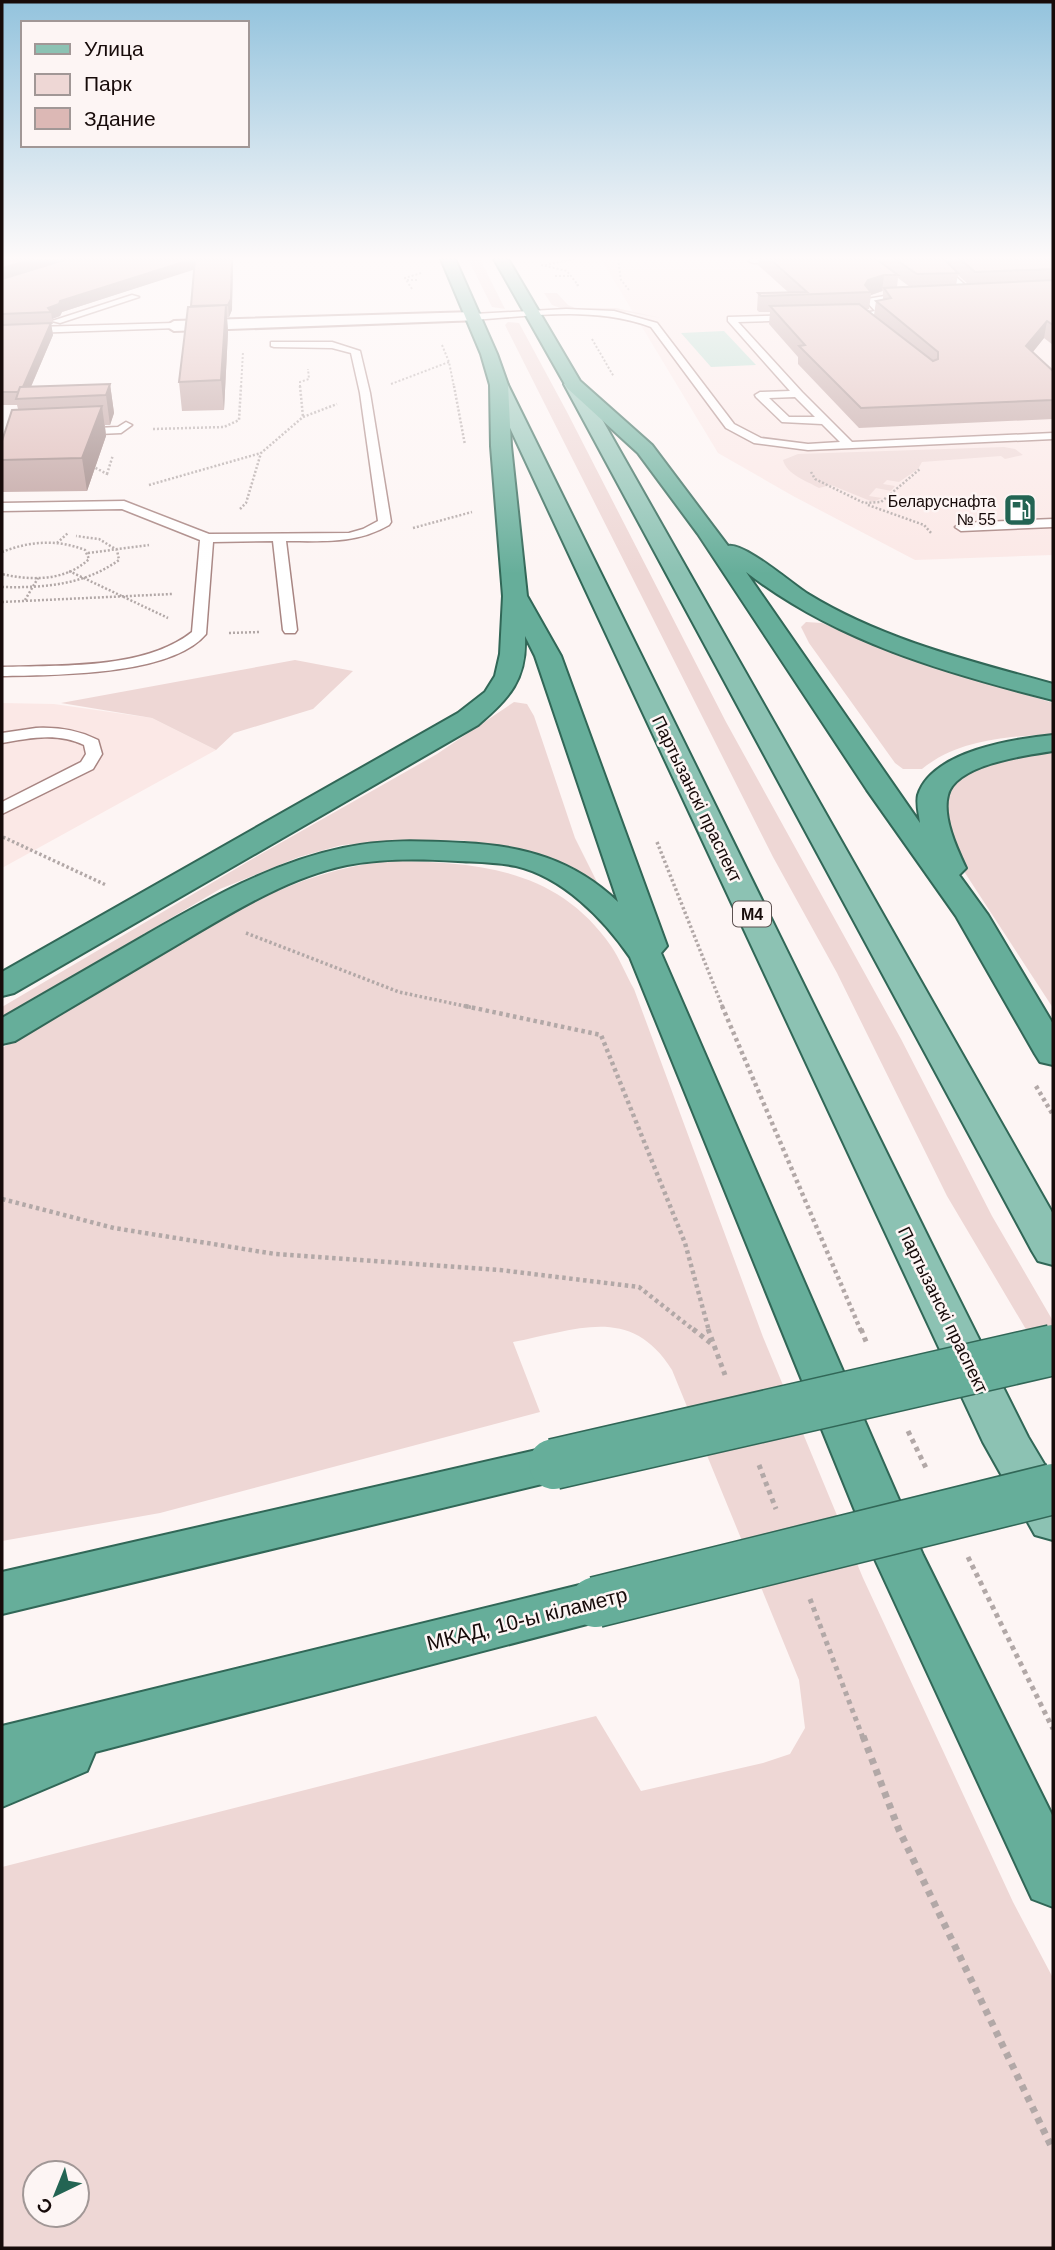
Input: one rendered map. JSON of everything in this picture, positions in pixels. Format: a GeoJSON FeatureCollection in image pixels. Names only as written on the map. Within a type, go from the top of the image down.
{"type":"FeatureCollection","features":[{"type":"Feature","properties":{"kind":"highway","name":"Партызанскі праспект"},"geometry":{"type":"LineString","coordinates":[[491,364],[499,385]]}},
{"type":"Feature","properties":{"kind":"highway"},"geometry":{"type":"LineString","coordinates":[[562,364],[573,384],[645,449],[707,531],[881,790],[972,915]]}},
{"type":"Feature","properties":{"kind":"highway"},"geometry":{"type":"LineString","coordinates":[[2,986],[440,736],[481,709],[494,697],[508,676],[513,654],[515,596],[500,446],[499,385]]}},
{"type":"Feature","properties":{"kind":"highway"},"geometry":{"type":"LineString","coordinates":[[707,531],[769,581],[835,619],[910,648],[1053,692]]}},
{"type":"Feature","properties":{"kind":"highway"},"geometry":{"type":"LineString","coordinates":[[515,596],[548,656],[643,926],[706,1094]]}},
{"type":"Feature","properties":{"kind":"highway"},"geometry":{"type":"LineString","coordinates":[[1053,743],[1004,750],[984,757],[943,779],[933,793],[933,809],[946,858],[972,915],[1053,1054]]}},
{"type":"Feature","properties":{"kind":"highway"},"geometry":{"type":"LineString","coordinates":[[2,1033],[203,917],[283,878],[312,867],[371,852],[423,850],[499,853],[536,862],[587,892],[633,935],[646,957],[898,1555],[1053,1879]]}},
{"type":"Feature","properties":{"kind":"highway"},"geometry":{"type":"LineString","coordinates":[[2,1593],[538,1466],[1053,1350]]}},
{"type":"Feature","properties":{"kind":"highway"},"geometry":{"type":"LineString","coordinates":[[2,1567],[204,1534],[538,1466]]}},
{"type":"Feature","properties":{"kind":"highway","name":"МКАД, 10-ы кіламетр"},"geometry":{"type":"LineString","coordinates":[[2,1751],[1053,1489]]}},
{"type":"Feature","properties":{"kind":"highway"},"geometry":{"type":"LineString","coordinates":[[2,1782],[156,1713]]}},
{"type":"Feature","properties":{"kind":"main road"},"geometry":{"type":"LineString","coordinates":[[573,384],[1053,1251]]}},
{"type":"Feature","properties":{"kind":"main road","name":"Партызанскі праспект"},"geometry":{"type":"LineString","coordinates":[[499,385],[965,1357],[1007,1442],[1053,1521]]}},
{"type":"Feature","properties":{"kind":"lane"},"geometry":{"type":"LineString","coordinates":[[2,507],[101,502],[124,505],[207,538],[349,537],[368,532],[385,522],[358,364]]}},
{"type":"Feature","properties":{"kind":"lane"},"geometry":{"type":"LineString","coordinates":[[683,364],[730,426],[741,434],[775,444],[808,447],[1053,436]]}},
{"type":"Feature","properties":{"kind":"lane"},"geometry":{"type":"LineString","coordinates":[[771,364],[849,445]]}},
{"type":"Feature","properties":{"kind":"lane"},"geometry":{"type":"LineString","coordinates":[[798,394],[760,395],[786,420],[825,421]]}},
{"type":"Feature","properties":{"kind":"lane"},"geometry":{"type":"LineString","coordinates":[[68,432],[123,428]]}},
{"type":"Feature","properties":{"kind":"lane"},"geometry":{"type":"LineString","coordinates":[[961,527],[1053,523]]}},
{"type":"Feature","properties":{"kind":"lane"},"geometry":{"type":"LineString","coordinates":[[2,673],[128,663],[157,658],[183,648],[199,634],[207,538]]}},
{"type":"Feature","properties":{"kind":"lane"},"geometry":{"type":"LineString","coordinates":[[279,538],[290,630]]}},
{"type":"Feature","properties":{"kind":"lane"},"geometry":{"type":"LineString","coordinates":[[2,738],[39,733],[80,736],[92,743],[94,754],[87,765],[2,809]]}},
{"type":"Feature","properties":{"kind":"path"},"geometry":{"type":"LineString","coordinates":[[242,364],[239,420],[224,427],[123,428],[107,474],[101,502],[261,453],[303,417],[444,364]]}},
{"type":"Feature","properties":{"kind":"path"},"geometry":{"type":"LineString","coordinates":[[303,417],[300,382],[309,379],[308,364]]}},
{"type":"Feature","properties":{"kind":"path"},"geometry":{"type":"LineString","coordinates":[[449,364],[466,450]]}},
{"type":"Feature","properties":{"kind":"path"},"geometry":{"type":"LineString","coordinates":[[3,550],[30,544],[57,543],[78,547],[88,554],[207,538],[246,503],[261,453]]}},
{"type":"Feature","properties":{"kind":"path"},"geometry":{"type":"LineString","coordinates":[[813,464],[810,472],[815,479],[864,503],[881,502],[927,463]]}},
{"type":"Feature","properties":{"kind":"path"},"geometry":{"type":"LineString","coordinates":[[87,464],[107,474]]}},
{"type":"Feature","properties":{"kind":"path"},"geometry":{"type":"LineString","coordinates":[[411,528],[476,511]]}},
{"type":"Feature","properties":{"kind":"path"},"geometry":{"type":"LineString","coordinates":[[2,587],[32,588],[85,579],[107,570],[119,560],[117,550],[99,539],[54,534]]}},
{"type":"Feature","properties":{"kind":"path"},"geometry":{"type":"LineString","coordinates":[[144,538],[158,544]]}},
{"type":"Feature","properties":{"kind":"path"},"geometry":{"type":"LineString","coordinates":[[2,574],[39,577],[69,572],[86,563],[88,554]]}},
{"type":"Feature","properties":{"kind":"path"},"geometry":{"type":"LineString","coordinates":[[69,572],[181,625],[179,635],[290,630]]}},
{"type":"Feature","properties":{"kind":"path"},"geometry":{"type":"LineString","coordinates":[[25,601],[39,577]]}},
{"type":"Feature","properties":{"kind":"path"},"geometry":{"type":"LineString","coordinates":[[2,602],[174,594]]}},
{"type":"Feature","properties":{"kind":"path"},"geometry":{"type":"LineString","coordinates":[[2,836],[144,904]]}},
{"type":"Feature","properties":{"kind":"path"},"geometry":{"type":"LineString","coordinates":[[657,841],[723,1008],[871,1353]]}},
{"type":"Feature","properties":{"kind":"path"},"geometry":{"type":"LineString","coordinates":[[203,917],[400,992],[601,1035],[685,1243],[713,1346],[728,1384]]}},
{"type":"Feature","properties":{"kind":"path"},"geometry":{"type":"LineString","coordinates":[[2,1199],[114,1228],[275,1254],[500,1270],[639,1287],[713,1346]]}},
{"type":"Feature","properties":{"kind":"path"},"geometry":{"type":"LineString","coordinates":[[906,1427],[930,1477]]}},
{"type":"Feature","properties":{"kind":"path"},"geometry":{"type":"LineString","coordinates":[[757,1460],[777,1511]]}},
{"type":"Feature","properties":{"kind":"path"},"geometry":{"type":"LineString","coordinates":[[965,1551],[1053,1729]]}},
{"type":"Feature","properties":{"kind":"path"},"geometry":{"type":"LineString","coordinates":[[806,1588],[899,1830],[1053,2150]]}},
{"type":"Feature","properties":{"kind":"shaded area"},"geometry":{"type":"Polygon","coordinates":[[[664,364],[1053,364],[1053,555],[915,560],[718,453],[664,364]]]}},
{"type":"Feature","properties":{"kind":"shaded area"},"geometry":{"type":"Polygon","coordinates":[[[708,364],[756,365],[711,367],[708,364]]]}},
{"type":"Feature","properties":{"kind":"shaded area"},"geometry":{"type":"Polygon","coordinates":[[[2,703],[54,704],[152,718],[216,750],[2,868],[2,703]]]}},
{"type":"Feature","properties":{"kind":"green space"},"geometry":{"type":"Polygon","coordinates":[[[525,364],[541,364],[726,722],[901,1039],[992,1216],[1053,1321],[1053,1375],[947,1196],[837,973],[773,857],[525,364]]]}},
{"type":"Feature","properties":{"kind":"green space"},"geometry":{"type":"Polygon","coordinates":[[[1004,447],[1015,449],[1023,455],[1005,459],[1001,456],[922,462],[918,469],[899,482],[887,480],[883,484],[895,486],[891,491],[876,488],[869,496],[882,498],[873,502],[831,485],[819,488],[793,474],[783,460],[798,454],[1004,447]]]}},
{"type":"Feature","properties":{"kind":"green space"},"geometry":{"type":"Polygon","coordinates":[[[806,622],[822,623],[907,658],[1053,703],[1053,734],[984,741],[952,751],[922,769],[903,769],[895,763],[809,643],[801,627],[806,622]]]}},
{"type":"Feature","properties":{"kind":"green space"},"geometry":{"type":"Polygon","coordinates":[[[295,660],[353,671],[313,709],[234,733],[216,750],[152,718],[61,703],[295,660]]]}},
{"type":"Feature","properties":{"kind":"green space"},"geometry":{"type":"Polygon","coordinates":[[[514,702],[527,704],[534,716],[575,838],[605,898],[532,853],[513,847],[459,840],[342,845],[299,857],[220,889],[2,1018],[2,1007],[254,858],[437,754],[514,702]]]}},
{"type":"Feature","properties":{"kind":"green space"},"geometry":{"type":"Polygon","coordinates":[[[1053,751],[1053,1008],[954,856],[944,803],[955,782],[972,772],[1006,759],[1053,751]]]}},
{"type":"Feature","properties":{"kind":"green space"},"geometry":{"type":"Polygon","coordinates":[[[392,861],[455,864],[514,875],[541,886],[567,900],[590,920],[611,946],[634,989],[763,1337],[863,1578],[1013,1902],[1053,1978],[1053,2248],[2,2248],[2,1867],[596,1716],[641,1791],[763,1763],[790,1754],[805,1728],[799,1680],[672,1370],[656,1349],[639,1336],[621,1329],[581,1328],[513,1342],[540,1412],[160,1513],[2,1541],[2,1048],[243,906],[279,890],[353,867],[392,861]]]}},
{"type":"Feature","properties":{"kind":"building"},"geometry":{"type":"Polygon","coordinates":[[[2,364],[33,364],[18,392],[2,392],[2,364]]]}},
{"type":"Feature","properties":{"kind":"building"},"geometry":{"type":"Polygon","coordinates":[[[181,364],[222,364],[221,380],[179,382],[181,364]]]}},
{"type":"Feature","properties":{"kind":"building"},"geometry":{"type":"Polygon","coordinates":[[[817,364],[1045,364],[1053,371],[1053,400],[861,408],[817,364]]]}},
{"type":"Feature","properties":{"kind":"building"},"geometry":{"type":"Polygon","coordinates":[[[110,384],[106,395],[16,399],[20,387],[110,384]]]}},
{"type":"Feature","properties":{"kind":"building"},"geometry":{"type":"Polygon","coordinates":[[[102,406],[82,458],[2,460],[2,441],[12,410],[102,406]]]}},
{"type":"Feature","properties":{"kind":"place","name":"Беларуснафта № 55"},"geometry":{"type":"Point","coordinates":[1020,510]}}]}
